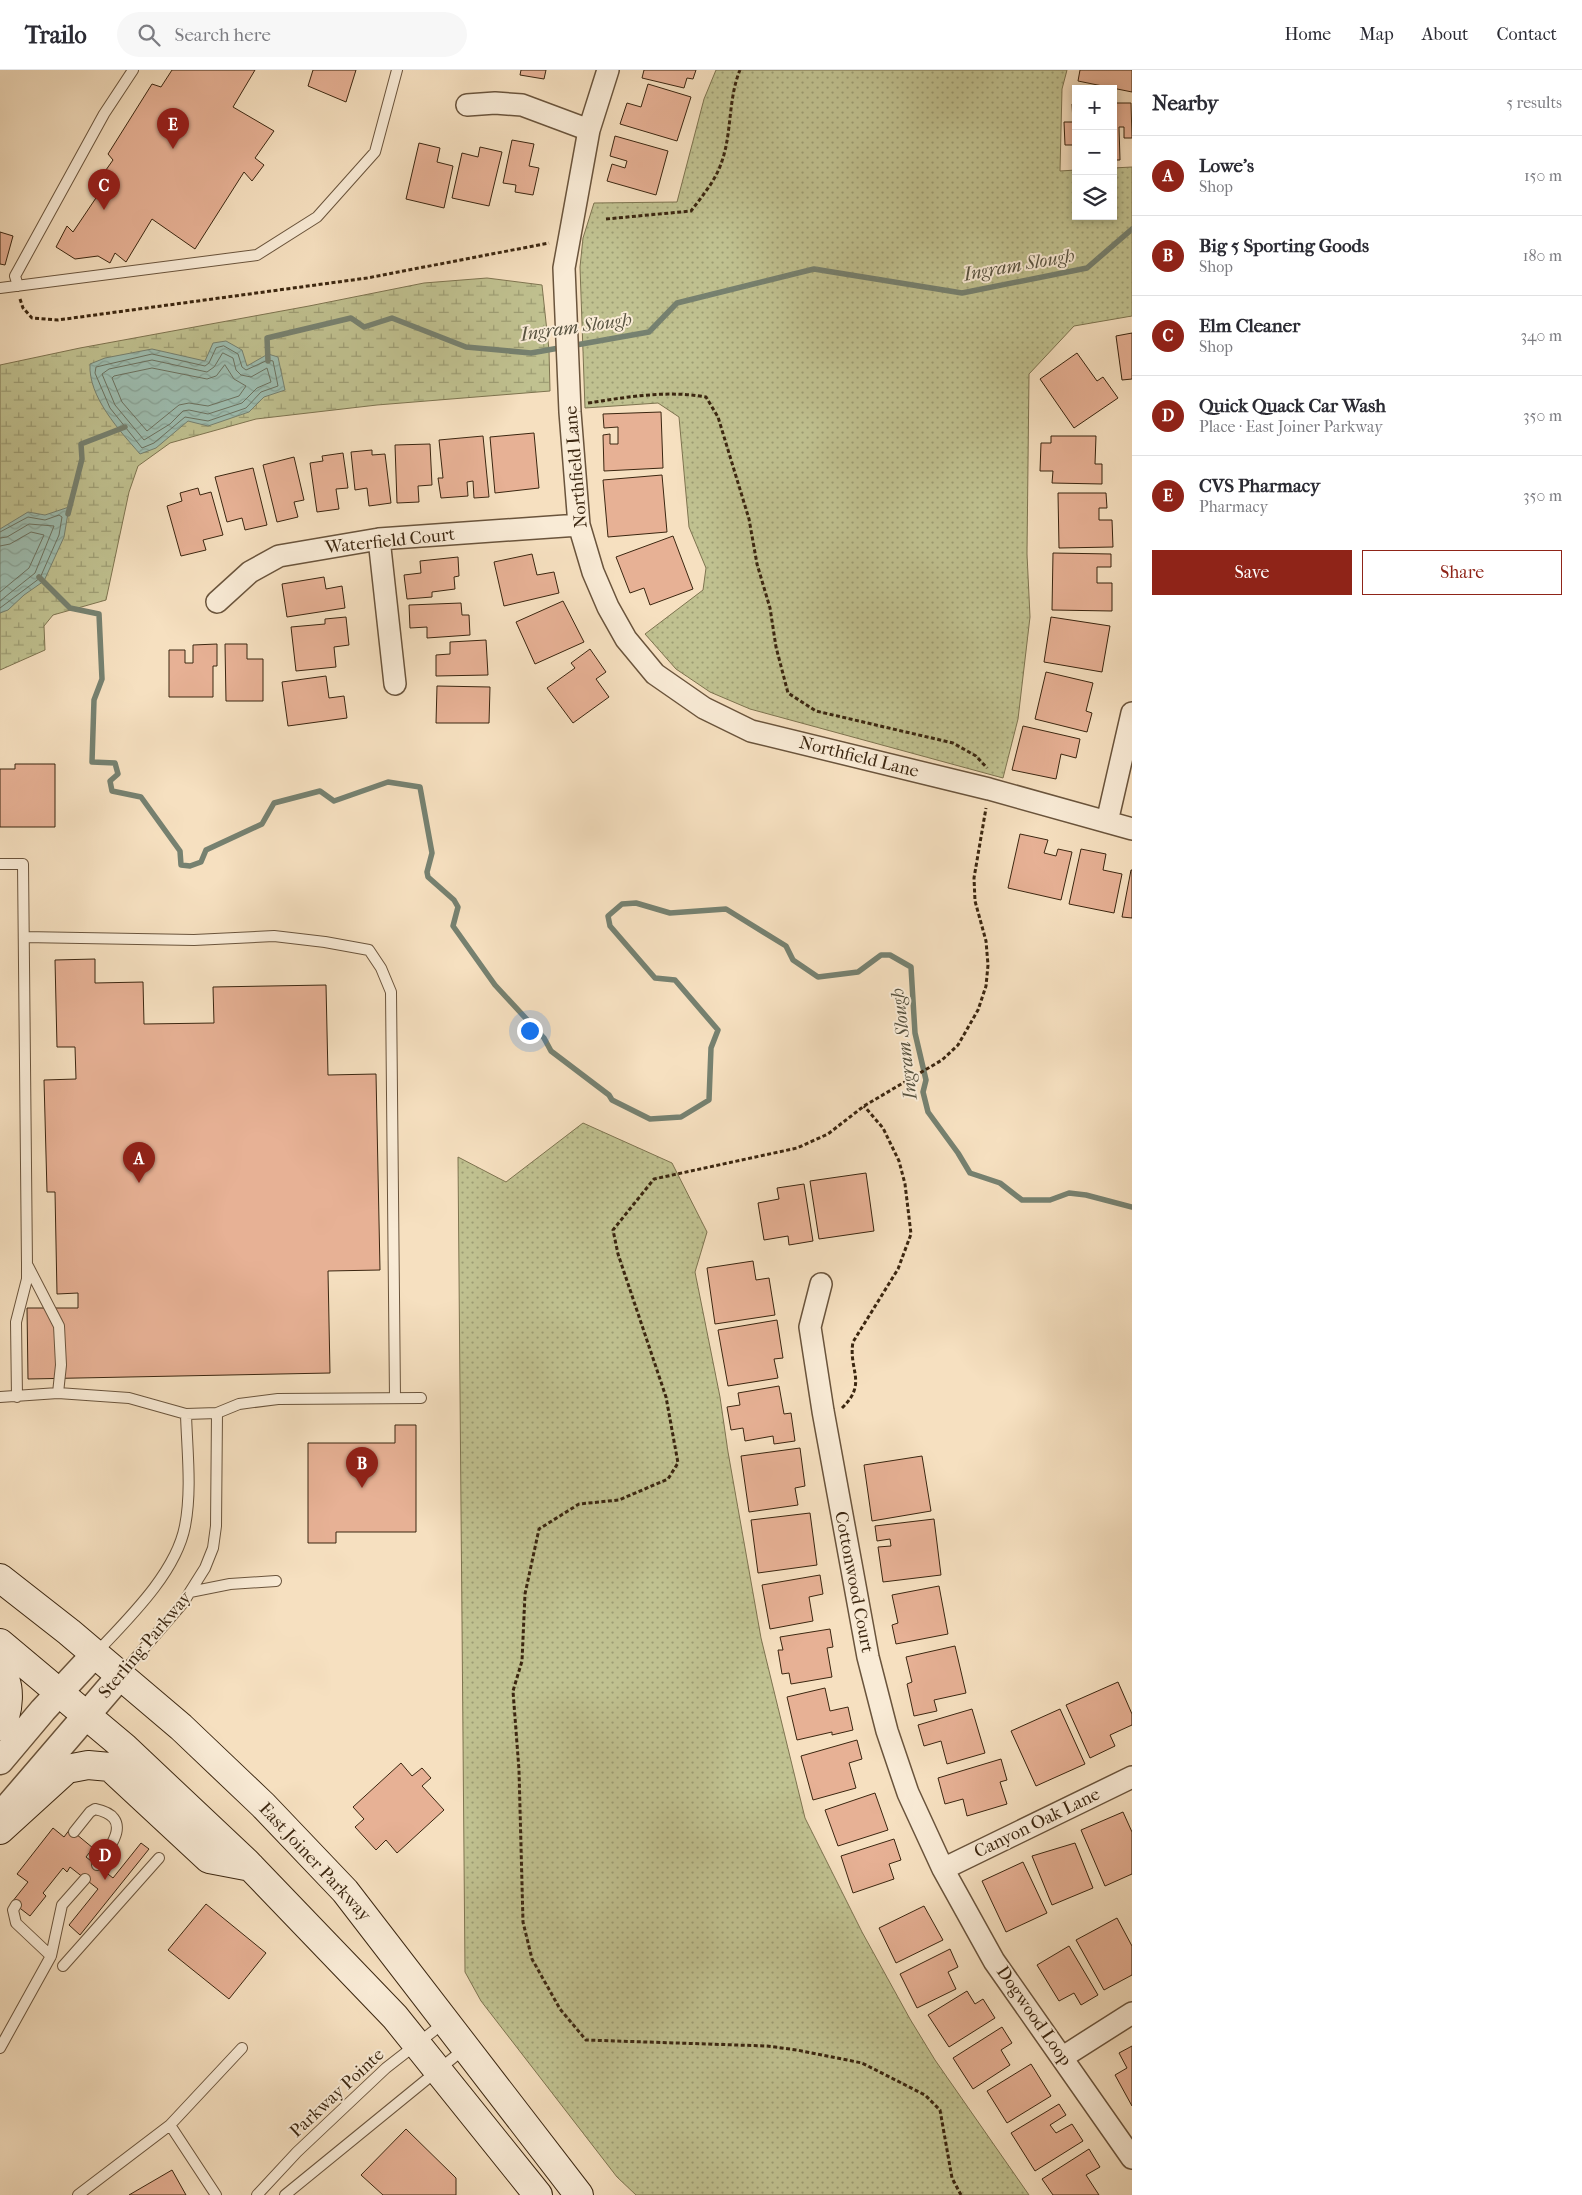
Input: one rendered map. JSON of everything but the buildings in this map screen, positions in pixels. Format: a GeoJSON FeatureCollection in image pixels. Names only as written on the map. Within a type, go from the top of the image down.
{"type":"FeatureCollection","features":[{"type":"Feature","properties":{"kind":"main road","name":"East Joiner Parkway"},"geometry":{"type":"LineString","coordinates":[[0,1578],[95,1654],[181,1727],[263,1805],[345,1891],[579,2195]]}},
{"type":"Feature","properties":{"kind":"main road"},"geometry":{"type":"LineString","coordinates":[[0,1644],[86,1714],[164,1782],[251,1867],[395,2017],[538,2195]]}},
{"type":"Feature","properties":{"kind":"main road"},"geometry":{"type":"LineString","coordinates":[[0,1673],[3,1675],[8,1697],[6,1719],[0,1726]]}},
{"type":"Feature","properties":{"kind":"main road"},"geometry":{"type":"LineString","coordinates":[[0,1830],[67,1769],[88,1764],[110,1767],[209,1859],[251,1867]]}},
{"type":"Feature","properties":{"kind":"street","name":"Northfield Lane"},"geometry":{"type":"LineString","coordinates":[[608,70],[589,130],[564,268],[570,409],[579,525],[593,572],[608,607],[626,639],[655,674],[704,708],[751,731],[989,789],[1132,829]]}},
{"type":"Feature","properties":{"kind":"street"},"geometry":{"type":"LineString","coordinates":[[466,105],[495,103],[522,105],[589,130]]}},
{"type":"Feature","properties":{"kind":"street","name":"Waterfield Court"},"geometry":{"type":"LineString","coordinates":[[217,602],[250,572],[278,556],[379,539],[579,525]]}},
{"type":"Feature","properties":{"kind":"street"},"geometry":{"type":"LineString","coordinates":[[379,539],[395,684]]}},
{"type":"Feature","properties":{"kind":"street"},"geometry":{"type":"LineString","coordinates":[[1107,822],[1132,713]]}},
{"type":"Feature","properties":{"kind":"street","name":"Cottonwood Court"},"geometry":{"type":"LineString","coordinates":[[821,1284],[810,1327],[855,1596],[887,1731],[908,1793],[943,1869]]}},
{"type":"Feature","properties":{"kind":"street","name":"Sterling Parkway"},"geometry":{"type":"LineString","coordinates":[[0,1761],[59,1692],[95,1654]]}},
{"type":"Feature","properties":{"kind":"street","name":"Sterling Parkway"},"geometry":{"type":"LineString","coordinates":[[0,1816],[86,1714],[121,1676]]}},
{"type":"Feature","properties":{"kind":"street","name":"Canyon Oak Lane"},"geometry":{"type":"LineString","coordinates":[[943,1869],[1132,1777]]}},
{"type":"Feature","properties":{"kind":"street","name":"Dogwood Loop"},"geometry":{"type":"LineString","coordinates":[[943,1869],[994,1960],[1132,2158]]}},
{"type":"Feature","properties":{"kind":"street"},"geometry":{"type":"LineString","coordinates":[[1063,2057],[1132,2013]]}},
{"type":"Feature","properties":{"kind":"lane"},"geometry":{"type":"LineString","coordinates":[[18,286],[15,276],[104,114],[133,70]]}},
{"type":"Feature","properties":{"kind":"lane"},"geometry":{"type":"LineString","coordinates":[[0,288],[257,255],[317,217],[375,152],[398,70]]}},
{"type":"Feature","properties":{"kind":"lane"},"geometry":{"type":"LineString","coordinates":[[0,864],[23,864],[27,1280],[16,1322],[17,1397]]}},
{"type":"Feature","properties":{"kind":"lane"},"geometry":{"type":"LineString","coordinates":[[24,937],[194,940],[274,936],[369,950],[381,968],[392,992],[395,1398]]}},
{"type":"Feature","properties":{"kind":"lane"},"geometry":{"type":"LineString","coordinates":[[27,1265],[60,1326],[61,1365],[58,1394]]}},
{"type":"Feature","properties":{"kind":"lane"},"geometry":{"type":"LineString","coordinates":[[0,1397],[58,1394],[129,1398],[186,1414],[216,1413],[239,1404],[278,1399],[420,1398]]}},
{"type":"Feature","properties":{"kind":"lane","name":"Sterling Parkway"},"geometry":{"type":"LineString","coordinates":[[121,1676],[183,1603],[214,1548],[216,1526],[216,1413]]}},
{"type":"Feature","properties":{"kind":"lane","name":"Sterling Parkway"},"geometry":{"type":"LineString","coordinates":[[95,1654],[155,1586],[174,1556],[185,1526],[188,1499],[186,1414]]}},
{"type":"Feature","properties":{"kind":"lane"},"geometry":{"type":"LineString","coordinates":[[190,1592],[230,1584],[276,1581]]}},
{"type":"Feature","properties":{"kind":"lane"},"geometry":{"type":"LineString","coordinates":[[74,1832],[90,1812],[95,1809],[112,1816],[117,1825],[117,1835],[112,1847],[97,1865]]}},
{"type":"Feature","properties":{"kind":"lane"},"geometry":{"type":"LineString","coordinates":[[63,1966],[159,1858]]}},
{"type":"Feature","properties":{"kind":"lane"},"geometry":{"type":"LineString","coordinates":[[0,2048],[51,1956],[62,1905],[85,1878]]}},
{"type":"Feature","properties":{"kind":"lane"},"geometry":{"type":"LineString","coordinates":[[16,1905],[13,1910],[16,1923],[51,1956]]}},
{"type":"Feature","properties":{"kind":"lane","name":"Parkway Pointe"},"geometry":{"type":"LineString","coordinates":[[256,2195],[297,2152],[379,2075],[446,2022]]}},
{"type":"Feature","properties":{"kind":"lane"},"geometry":{"type":"LineString","coordinates":[[78,2195],[170,2125],[242,2048]]}},
{"type":"Feature","properties":{"kind":"lane"},"geometry":{"type":"LineString","coordinates":[[284,2195],[465,2048]]}},
{"type":"Feature","properties":{"kind":"lane"},"geometry":{"type":"LineString","coordinates":[[170,2125],[216,2195]]}},
{"type":"Feature","properties":{"kind":"path"},"geometry":{"type":"LineString","coordinates":[[606,218],[691,211],[709,186],[722,161],[729,114],[740,70]]}},
{"type":"Feature","properties":{"kind":"path"},"geometry":{"type":"LineString","coordinates":[[18,286],[21,304],[26,312],[32,318],[47,321],[367,278],[546,243],[568,246]]}},
{"type":"Feature","properties":{"kind":"path"},"geometry":{"type":"LineString","coordinates":[[570,409],[647,394],[687,394],[706,397],[718,417],[749,519],[757,564],[770,608],[776,647],[788,693],[816,712],[953,743],[976,756],[989,769],[989,789],[974,878],[975,900],[986,941],[988,965],[986,986],[978,1010],[958,1045],[942,1060],[864,1106],[828,1134],[797,1148],[654,1180],[613,1230],[618,1254],[666,1396],[678,1463],[668,1479],[619,1500],[579,1504],[539,1529],[525,1594],[522,1660],[513,1691],[520,1770],[522,1922],[532,1959],[560,2009],[586,2040],[767,2046],[862,2063],[925,2095],[940,2110],[952,2178],[961,2195]]}},
{"type":"Feature","properties":{"kind":"path"},"geometry":{"type":"LineString","coordinates":[[823,1411],[841,1409],[852,1396],[857,1378],[852,1350],[853,1342],[898,1269],[911,1234],[905,1184],[899,1162],[883,1128],[864,1106]]}},
{"type":"Feature","properties":{"kind":"green space"},"geometry":{"type":"Polygon","coordinates":[[[716,70],[1067,70],[1062,89],[1060,171],[1072,170],[1072,220],[1117,220],[1117,168],[1132,167],[1132,316],[1074,326],[1029,374],[1027,554],[1030,617],[1018,719],[1003,778],[750,709],[710,692],[676,669],[645,634],[703,590],[706,568],[689,527],[679,417],[658,403],[585,408],[580,267],[583,238],[594,203],[677,202],[704,99],[716,70]]]}},
{"type":"Feature","properties":{"kind":"green space"},"geometry":{"type":"Polygon","coordinates":[[[487,278],[542,285],[549,350],[550,391],[377,405],[256,419],[170,443],[138,466],[129,492],[106,600],[53,615],[44,626],[45,650],[0,670],[0,365],[80,348],[424,283],[487,278]]]}},
{"type":"Feature","properties":{"kind":"green space"},"geometry":{"type":"Polygon","coordinates":[[[583,1123],[672,1163],[707,1232],[695,1272],[720,1397],[761,1638],[805,1818],[862,1932],[910,2019],[935,2060],[1029,2195],[636,2195],[617,2177],[481,2001],[465,1972],[458,1157],[506,1182],[583,1123]]]}},
{"type":"Feature","properties":{"kind":"water"},"geometry":{"type":"Polygon","coordinates":[[[226,341],[242,350],[247,366],[268,354],[278,357],[285,390],[264,397],[249,412],[208,426],[188,421],[156,448],[140,454],[115,424],[100,401],[94,389],[90,364],[105,358],[152,349],[205,361],[213,343],[226,341]]]}},
{"type":"Feature","properties":{"kind":"water"},"geometry":{"type":"Polygon","coordinates":[[[69,507],[64,537],[44,581],[24,595],[8,610],[0,613],[0,529],[28,512],[45,515],[69,507]]]}},
{"type":"Feature","properties":{"kind":"waterway","name":"Ingram Slough"},"geometry":{"type":"LineString","coordinates":[[268,361],[267,338],[351,318],[364,327],[392,318],[466,347],[531,353],[649,332],[677,303],[814,269],[962,293],[1087,268],[1132,229]]}},
{"type":"Feature","properties":{"kind":"waterway","name":"Ingram Slough"},"geometry":{"type":"LineString","coordinates":[[68,514],[82,459],[81,444],[125,427]]}},
{"type":"Feature","properties":{"kind":"waterway","name":"Ingram Slough"},"geometry":{"type":"LineString","coordinates":[[39,577],[70,608],[99,614],[102,679],[94,700],[92,762],[115,763],[118,774],[110,781],[112,791],[141,797],[180,851],[181,865],[190,866],[201,862],[206,850],[262,824],[274,803],[320,791],[334,801],[388,782],[420,787],[432,853],[427,872],[428,877],[454,900],[458,907],[453,926],[495,985],[544,1038],[551,1051],[609,1095],[612,1100],[650,1119],[681,1117],[709,1100],[711,1048],[718,1030],[675,980],[655,978],[610,926],[608,916],[622,904],[636,903],[670,913],[726,909],[786,946],[793,960],[818,977],[858,972],[881,955],[890,955],[911,967],[915,1033],[926,1080],[923,1092],[928,1112],[970,1173],[1000,1183],[1022,1200],[1050,1200],[1069,1193],[1086,1195],[1132,1207]]}},
{"type":"Feature","properties":{"kind":"place","name":"CVS Pharmacy"},"geometry":{"type":"Point","coordinates":[173,149]}},
{"type":"Feature","properties":{"kind":"place","name":"Elm Cleaner"},"geometry":{"type":"Point","coordinates":[104,210]}},
{"type":"Feature","properties":{"kind":"place","name":"Lowe's"},"geometry":{"type":"Point","coordinates":[139,1183]}},
{"type":"Feature","properties":{"kind":"place","name":"Big 5 Sporting Goods"},"geometry":{"type":"Point","coordinates":[362,1488]}},
{"type":"Feature","properties":{"kind":"place","name":"Quick Quack Car Wash"},"geometry":{"type":"Point","coordinates":[105,1880]}}]}
